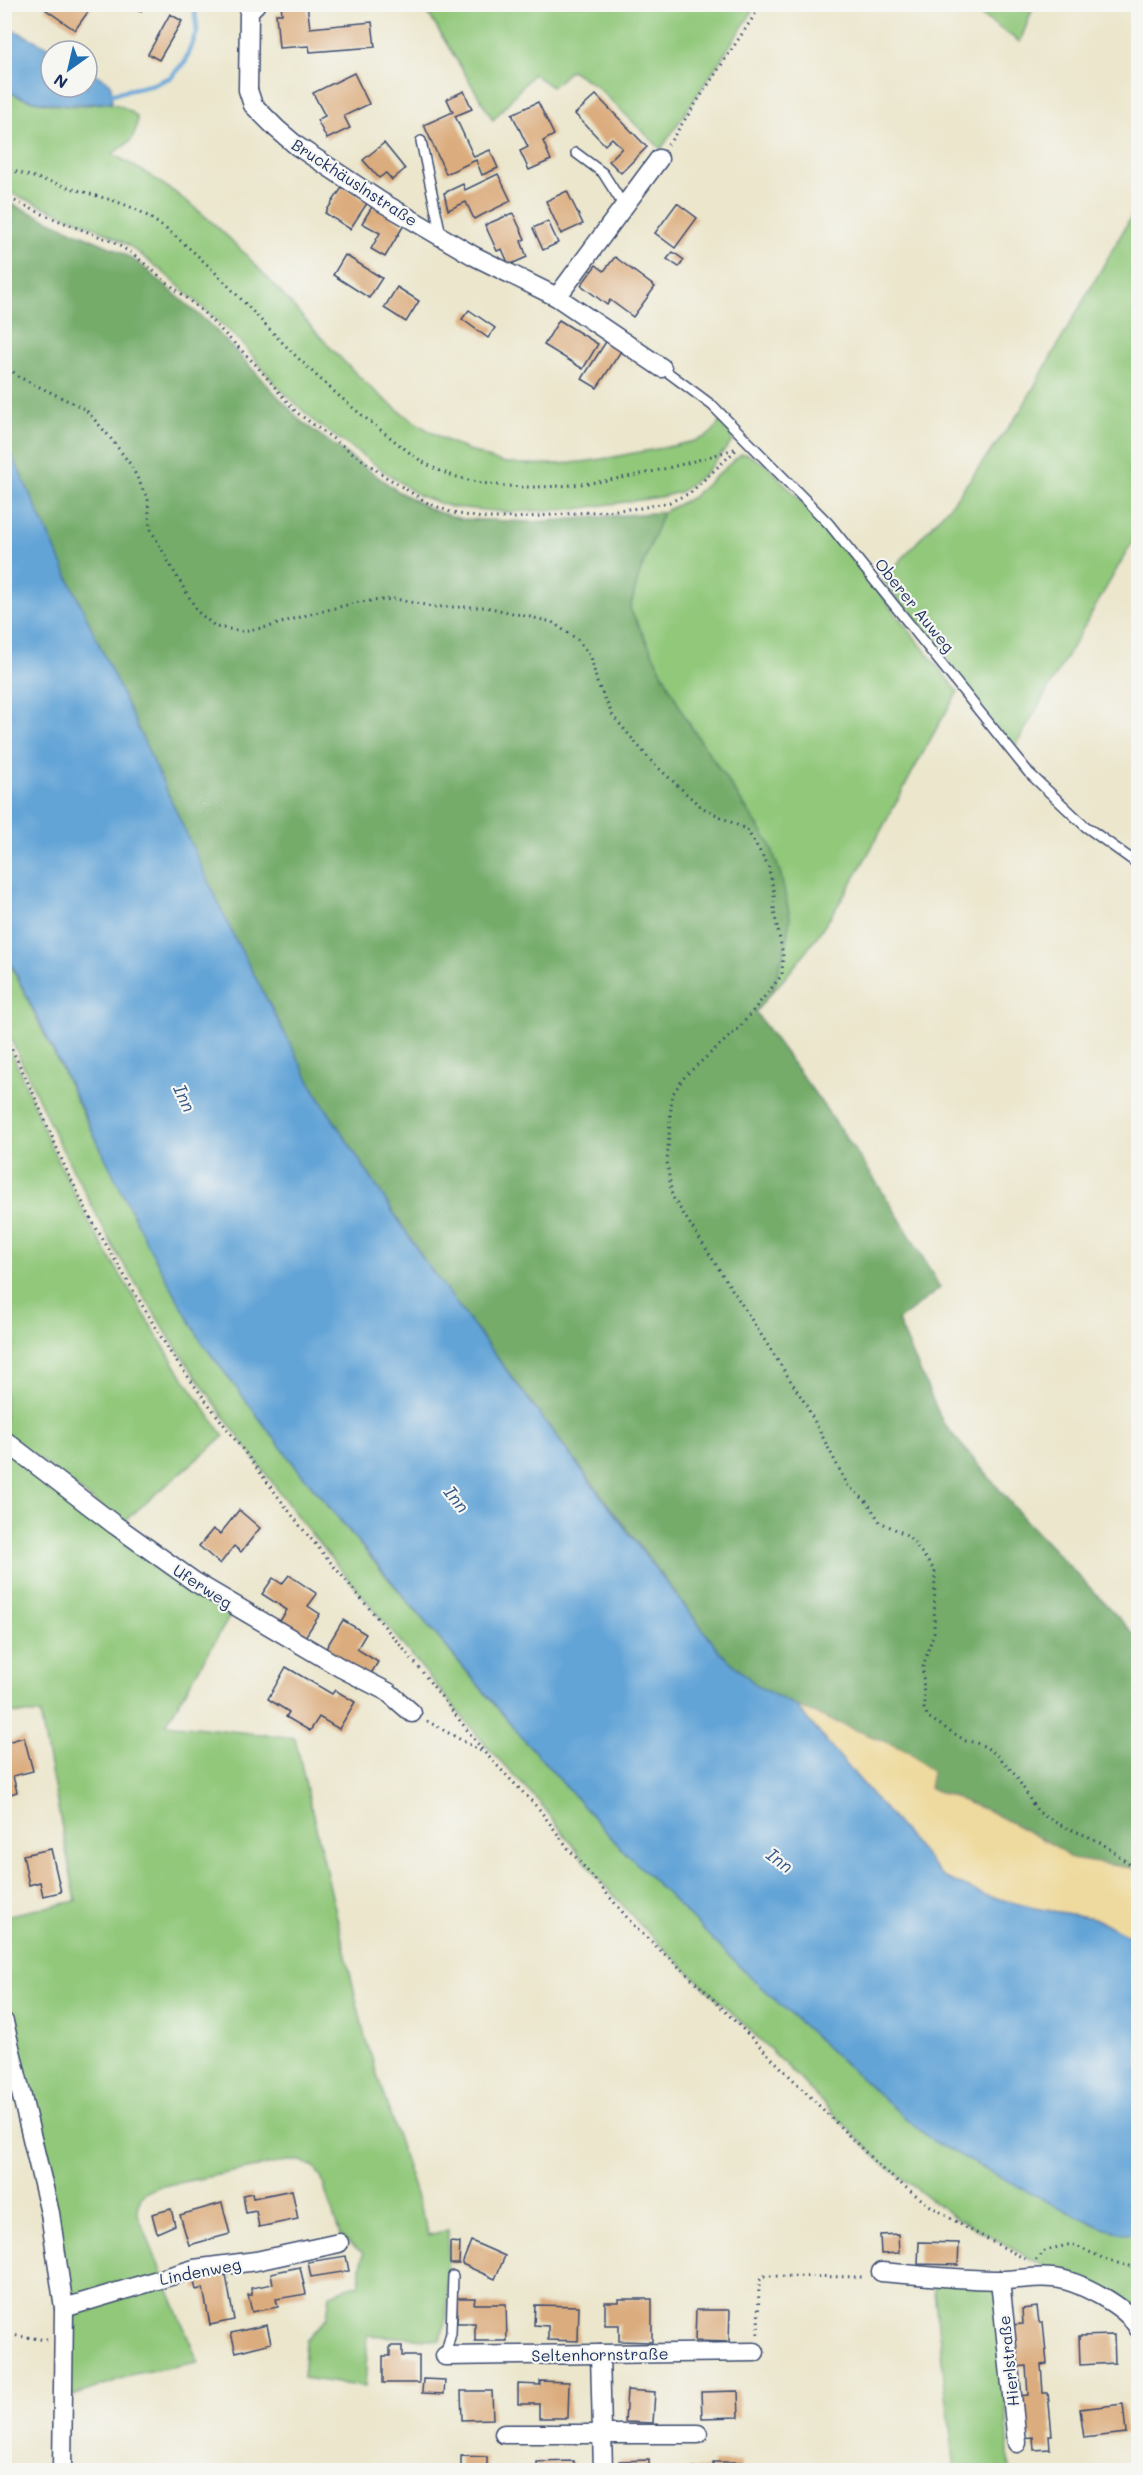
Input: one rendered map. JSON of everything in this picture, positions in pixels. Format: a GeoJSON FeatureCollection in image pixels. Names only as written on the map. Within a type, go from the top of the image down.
{"type":"FeatureCollection","features":[{"type":"Feature","properties":{"kind":"street","name":"Bruckhäuslnstraße"},"geometry":{"type":"LineString","coordinates":[[250,7],[248,90],[254,105],[264,118],[297,146],[380,201],[474,256],[557,297],[663,368]]}},
{"type":"Feature","properties":{"kind":"street"},"geometry":{"type":"LineString","coordinates":[[557,297],[659,159]]}},
{"type":"Feature","properties":{"kind":"street","name":"Uferweg"},"geometry":{"type":"LineString","coordinates":[[4,1440],[115,1525],[187,1576],[282,1634],[388,1692],[412,1713]]}},
{"type":"Feature","properties":{"kind":"street"},"geometry":{"type":"LineString","coordinates":[[4,2022],[50,2213],[64,2308],[62,2470]]}},
{"type":"Feature","properties":{"kind":"street","name":"Lindenweg"},"geometry":{"type":"LineString","coordinates":[[64,2308],[194,2269],[256,2260],[339,2243]]}},
{"type":"Feature","properties":{"kind":"street"},"geometry":{"type":"LineString","coordinates":[[881,2272],[1000,2280],[1053,2278],[1109,2301],[1135,2322],[1138,2328]]}},
{"type":"Feature","properties":{"kind":"street","name":"Hierlstraße"},"geometry":{"type":"LineString","coordinates":[[1000,2280],[1017,2442]]}},
{"type":"Feature","properties":{"kind":"street","name":"Seltenhornstraße"},"geometry":{"type":"LineString","coordinates":[[445,2356],[755,2352]]}},
{"type":"Feature","properties":{"kind":"street"},"geometry":{"type":"LineString","coordinates":[[600,2354],[604,2434],[603,2470]]}},
{"type":"Feature","properties":{"kind":"street"},"geometry":{"type":"LineString","coordinates":[[504,2434],[698,2434]]}},
{"type":"Feature","properties":{"kind":"lane"},"geometry":{"type":"LineString","coordinates":[[421,141],[441,237]]}},
{"type":"Feature","properties":{"kind":"lane"},"geometry":{"type":"LineString","coordinates":[[576,153],[603,173],[624,206]]}},
{"type":"Feature","properties":{"kind":"lane","name":"Oberer Auweg"},"geometry":{"type":"LineString","coordinates":[[663,368],[713,406],[829,524],[1029,773],[1085,826],[1138,864]]}},
{"type":"Feature","properties":{"kind":"lane"},"geometry":{"type":"LineString","coordinates":[[445,2356],[451,2333],[453,2277]]}},
{"type":"Feature","properties":{"kind":"path"},"geometry":{"type":"LineString","coordinates":[[659,159],[762,4]]}},
{"type":"Feature","properties":{"kind":"path"},"geometry":{"type":"LineString","coordinates":[[4,168],[115,201],[144,214],[185,244],[318,379],[424,462],[459,478],[527,487],[572,485],[667,470],[738,448]]}},
{"type":"Feature","properties":{"kind":"path"},"geometry":{"type":"LineString","coordinates":[[4,196],[111,241],[133,254],[203,312],[255,364],[296,412],[386,477],[428,503],[453,513],[482,518],[515,518],[641,508],[670,502],[690,493],[747,439]]}},
{"type":"Feature","properties":{"kind":"path"},"geometry":{"type":"LineString","coordinates":[[4,364],[19,377],[85,409],[108,435],[135,474],[148,500],[150,528],[173,570],[198,612],[216,627],[242,631],[268,627],[359,602],[395,599],[435,607],[486,607],[552,622],[578,640],[591,657],[597,682],[613,716],[652,762],[701,807],[747,830],[768,865],[774,892],[774,912],[783,954],[782,975],[740,1028],[685,1076],[672,1095],[666,1162],[672,1196],[806,1403],[848,1486],[868,1503],[880,1522],[909,1536],[936,1571],[934,1632],[923,1667],[924,1708],[928,1717],[966,1741],[991,1750],[1006,1763],[1031,1803],[1041,1813],[1099,1842],[1138,1870]]}},
{"type":"Feature","properties":{"kind":"path"},"geometry":{"type":"LineString","coordinates":[[4,1033],[35,1097],[64,1167],[92,1221],[173,1358],[301,1527],[416,1664],[485,1753],[539,1809],[575,1857],[636,1928],[702,1988],[884,2170],[930,2205],[963,2226],[1032,2263],[1053,2278]]}},
{"type":"Feature","properties":{"kind":"path"},"geometry":{"type":"LineString","coordinates":[[412,1713],[485,1753]]}},
{"type":"Feature","properties":{"kind":"path"},"geometry":{"type":"LineString","coordinates":[[1032,2263],[1046,2250],[1072,2244],[1109,2261],[1138,2268]]}},
{"type":"Feature","properties":{"kind":"path"},"geometry":{"type":"LineString","coordinates":[[755,2352],[759,2325],[759,2281],[764,2276],[871,2277],[881,2272]]}},
{"type":"Feature","properties":{"kind":"path"},"geometry":{"type":"LineString","coordinates":[[4,2334],[65,2343]]}},
{"type":"Feature","properties":{"kind":"green space"},"geometry":{"type":"Polygon","coordinates":[[[423,5],[757,5],[661,149],[595,85],[571,70],[552,87],[533,74],[493,120],[423,5]]]}},
{"type":"Feature","properties":{"kind":"green space"},"geometry":{"type":"Polygon","coordinates":[[[966,5],[1034,5],[1020,42],[966,5]]]}},
{"type":"Feature","properties":{"kind":"green space"},"geometry":{"type":"Polygon","coordinates":[[[5,90],[43,103],[67,106],[104,103],[120,105],[137,117],[134,136],[112,154],[159,182],[203,214],[258,268],[341,359],[402,413],[436,435],[494,460],[523,464],[587,461],[680,444],[707,436],[720,421],[731,431],[732,442],[704,474],[680,492],[660,497],[576,509],[506,512],[451,507],[418,495],[315,422],[277,386],[241,342],[162,271],[128,245],[99,229],[5,191],[5,90]]]}},
{"type":"Feature","properties":{"kind":"green space"},"geometry":{"type":"Polygon","coordinates":[[[4,201],[119,251],[140,264],[212,326],[302,422],[399,492],[434,511],[461,519],[533,522],[663,512],[638,578],[630,609],[686,719],[770,844],[781,875],[790,917],[786,945],[772,992],[755,1012],[876,1181],[940,1288],[898,1321],[943,1423],[1026,1521],[1138,1638],[1138,1869],[1071,1859],[1053,1845],[989,1811],[929,1788],[796,1706],[757,1686],[720,1652],[426,1263],[316,1093],[233,935],[5,440],[4,201]]]}},
{"type":"Feature","properties":{"kind":"green space"},"geometry":{"type":"Polygon","coordinates":[[[1138,205],[1138,532],[1015,747],[992,723],[883,580],[954,501],[1019,413],[1138,205]]]}},
{"type":"Feature","properties":{"kind":"green space"},"geometry":{"type":"Polygon","coordinates":[[[741,454],[747,454],[767,465],[801,501],[865,575],[958,692],[850,885],[801,958],[772,992],[786,945],[770,844],[686,719],[630,609],[638,578],[663,512],[691,498],[741,454]]]}},
{"type":"Feature","properties":{"kind":"green space"},"geometry":{"type":"Polygon","coordinates":[[[4,951],[83,1114],[201,1341],[296,1467],[380,1569],[521,1736],[617,1844],[749,1976],[889,2104],[982,2168],[1103,2228],[1138,2236],[1138,2313],[1053,2271],[952,2215],[882,2163],[776,2055],[647,1932],[597,1877],[541,1804],[487,1747],[300,1520],[171,1340],[116,1252],[56,1137],[5,1026],[4,951]]]}},
{"type":"Feature","properties":{"kind":"green space"},"geometry":{"type":"Polygon","coordinates":[[[4,1039],[19,1069],[50,1145],[92,1228],[178,1370],[224,1436],[122,1523],[5,1433],[4,1039]]]}},
{"type":"Feature","properties":{"kind":"green space"},"geometry":{"type":"Polygon","coordinates":[[[4,1445],[233,1611],[166,1724],[295,1738],[365,2037],[429,2235],[448,2230],[447,2314],[441,2340],[368,2335],[365,2387],[303,2378],[306,2341],[327,2317],[330,2294],[359,2284],[363,2253],[340,2235],[321,2177],[314,2167],[301,2161],[287,2161],[158,2187],[143,2195],[137,2212],[198,2362],[134,2374],[71,2397],[51,2180],[5,1993],[4,1916],[76,1901],[40,1714],[5,1713],[4,1445]]]}},
{"type":"Feature","properties":{"kind":"green space"},"geometry":{"type":"Polygon","coordinates":[[[933,2283],[998,2283],[1010,2470],[955,2470],[933,2283]]]}},
{"type":"Feature","properties":{"kind":"sand"},"geometry":{"type":"Polygon","coordinates":[[[796,1706],[908,1751],[932,1772],[929,1788],[989,1811],[1053,1845],[1071,1859],[1138,1869],[1138,1940],[1094,1918],[1034,1908],[984,1895],[943,1877],[796,1706]]]}},
{"type":"Feature","properties":{"kind":"water"},"geometry":{"type":"Polygon","coordinates":[[[4,25],[39,42],[39,99],[99,99],[99,76],[111,84],[112,102],[57,104],[30,100],[5,90],[4,25]]]}},
{"type":"Feature","properties":{"kind":"water","name":"Inn"},"geometry":{"type":"Polygon","coordinates":[[[5,440],[233,935],[316,1093],[426,1263],[654,1567],[720,1652],[757,1686],[796,1706],[943,1877],[984,1895],[1034,1908],[1094,1918],[1138,1940],[1138,2236],[1103,2228],[1042,2199],[933,2141],[889,2104],[749,1976],[617,1844],[521,1736],[296,1467],[201,1341],[148,1246],[5,951],[5,440]]]}},
{"type":"Feature","properties":{"kind":"building"},"geometry":{"type":"Polygon","coordinates":[[[115,4],[153,4],[153,8],[142,6],[141,11],[115,4]]]}},
{"type":"Feature","properties":{"kind":"building"},"geometry":{"type":"Polygon","coordinates":[[[281,4],[307,4],[310,28],[372,22],[375,47],[310,52],[309,46],[279,48],[276,14],[282,14],[281,4]]]}},
{"type":"Feature","properties":{"kind":"building"},"geometry":{"type":"Polygon","coordinates":[[[48,5],[93,5],[75,30],[45,9],[48,5]]]}},
{"type":"Feature","properties":{"kind":"building"},"geometry":{"type":"Polygon","coordinates":[[[170,14],[182,21],[159,60],[148,54],[170,14]]]}},
{"type":"Feature","properties":{"kind":"building"},"geometry":{"type":"Polygon","coordinates":[[[354,73],[369,104],[344,116],[350,128],[327,139],[317,120],[325,116],[313,93],[354,73]]]}},
{"type":"Feature","properties":{"kind":"building"},"geometry":{"type":"Polygon","coordinates":[[[464,91],[472,109],[455,116],[474,157],[490,150],[498,168],[482,175],[476,160],[446,174],[424,125],[453,112],[447,99],[464,91]]]}},
{"type":"Feature","properties":{"kind":"building"},"geometry":{"type":"Polygon","coordinates":[[[596,95],[647,147],[621,173],[609,161],[622,148],[612,138],[605,145],[575,114],[596,95]]]}},
{"type":"Feature","properties":{"kind":"building"},"geometry":{"type":"Polygon","coordinates":[[[538,102],[554,135],[543,141],[551,160],[529,170],[520,151],[528,147],[512,114],[538,102]]]}},
{"type":"Feature","properties":{"kind":"building"},"geometry":{"type":"Polygon","coordinates":[[[384,143],[405,169],[392,180],[386,173],[379,178],[363,160],[384,143]]]}},
{"type":"Feature","properties":{"kind":"building"},"geometry":{"type":"Polygon","coordinates":[[[498,174],[511,201],[474,219],[466,202],[448,210],[444,193],[463,184],[465,190],[498,174]]]}},
{"type":"Feature","properties":{"kind":"building"},"geometry":{"type":"Polygon","coordinates":[[[343,186],[368,202],[350,229],[325,213],[343,186]]]}},
{"type":"Feature","properties":{"kind":"building"},"geometry":{"type":"Polygon","coordinates":[[[567,191],[583,224],[561,234],[546,201],[567,191]]]}},
{"type":"Feature","properties":{"kind":"building"},"geometry":{"type":"Polygon","coordinates":[[[677,203],[697,218],[675,248],[655,233],[677,203]]]}},
{"type":"Feature","properties":{"kind":"building"},"geometry":{"type":"Polygon","coordinates":[[[373,205],[404,225],[385,257],[371,249],[380,233],[362,223],[373,205]]]}},
{"type":"Feature","properties":{"kind":"building"},"geometry":{"type":"Polygon","coordinates":[[[513,213],[525,239],[521,241],[527,257],[509,265],[502,249],[497,251],[485,225],[513,213]]]}},
{"type":"Feature","properties":{"kind":"building"},"geometry":{"type":"Polygon","coordinates":[[[548,221],[558,243],[543,250],[533,228],[548,221]]]}},
{"type":"Feature","properties":{"kind":"building"},"geometry":{"type":"Polygon","coordinates":[[[673,252],[684,260],[679,267],[667,259],[673,252]]]}},
{"type":"Feature","properties":{"kind":"building"},"geometry":{"type":"Polygon","coordinates":[[[345,255],[382,278],[369,298],[333,275],[345,255]]]}},
{"type":"Feature","properties":{"kind":"building"},"geometry":{"type":"Polygon","coordinates":[[[615,257],[655,287],[633,317],[610,300],[607,305],[581,285],[596,265],[604,271],[615,257]]]}},
{"type":"Feature","properties":{"kind":"building"},"geometry":{"type":"Polygon","coordinates":[[[397,287],[419,301],[406,322],[384,308],[397,287]]]}},
{"type":"Feature","properties":{"kind":"building"},"geometry":{"type":"Polygon","coordinates":[[[469,310],[495,328],[488,338],[462,319],[469,310]]]}},
{"type":"Feature","properties":{"kind":"building"},"geometry":{"type":"Polygon","coordinates":[[[559,320],[598,344],[583,369],[544,345],[559,320]]]}},
{"type":"Feature","properties":{"kind":"building"},"geometry":{"type":"Polygon","coordinates":[[[609,337],[623,348],[597,388],[582,379],[609,337]]]}},
{"type":"Feature","properties":{"kind":"building"},"geometry":{"type":"Polygon","coordinates":[[[239,1510],[260,1528],[241,1552],[234,1546],[220,1564],[199,1546],[213,1529],[220,1534],[239,1510]]]}},
{"type":"Feature","properties":{"kind":"building"},"geometry":{"type":"Polygon","coordinates":[[[289,1575],[317,1594],[308,1606],[320,1614],[305,1637],[280,1621],[287,1610],[262,1594],[273,1578],[282,1584],[289,1575]]]}},
{"type":"Feature","properties":{"kind":"building"},"geometry":{"type":"Polygon","coordinates":[[[343,1620],[366,1634],[357,1649],[378,1662],[369,1677],[325,1650],[343,1620]]]}},
{"type":"Feature","properties":{"kind":"building"},"geometry":{"type":"Polygon","coordinates":[[[286,1667],[332,1694],[335,1690],[355,1702],[339,1729],[319,1717],[310,1731],[286,1717],[289,1712],[268,1699],[286,1667]]]}},
{"type":"Feature","properties":{"kind":"building"},"geometry":{"type":"Polygon","coordinates":[[[24,1737],[33,1771],[13,1776],[17,1792],[4,1796],[4,1743],[24,1737]]]}},
{"type":"Feature","properties":{"kind":"building"},"geometry":{"type":"Polygon","coordinates":[[[51,1849],[61,1892],[43,1896],[40,1882],[29,1885],[23,1855],[51,1849]]]}},
{"type":"Feature","properties":{"kind":"building"},"geometry":{"type":"Polygon","coordinates":[[[292,2190],[298,2219],[259,2227],[256,2211],[246,2213],[243,2195],[252,2193],[253,2198],[292,2190]]]}},
{"type":"Feature","properties":{"kind":"building"},"geometry":{"type":"Polygon","coordinates":[[[222,2203],[230,2234],[189,2245],[180,2215],[222,2203]]]}},
{"type":"Feature","properties":{"kind":"building"},"geometry":{"type":"Polygon","coordinates":[[[171,2209],[175,2225],[157,2233],[152,2214],[171,2209]]]}},
{"type":"Feature","properties":{"kind":"building"},"geometry":{"type":"Polygon","coordinates":[[[898,2234],[899,2253],[881,2254],[880,2235],[898,2234]]]}},
{"type":"Feature","properties":{"kind":"building"},"geometry":{"type":"Polygon","coordinates":[[[471,2241],[505,2256],[495,2279],[462,2264],[471,2241]]]}},
{"type":"Feature","properties":{"kind":"building"},"geometry":{"type":"Polygon","coordinates":[[[450,2242],[460,2243],[459,2264],[450,2264],[450,2242]]]}},
{"type":"Feature","properties":{"kind":"building"},"geometry":{"type":"Polygon","coordinates":[[[919,2242],[959,2243],[958,2265],[918,2264],[919,2242]]]}},
{"type":"Feature","properties":{"kind":"building"},"geometry":{"type":"Polygon","coordinates":[[[346,2256],[349,2271],[311,2277],[308,2262],[346,2256]]]}},
{"type":"Feature","properties":{"kind":"building"},"geometry":{"type":"Polygon","coordinates":[[[300,2267],[306,2294],[276,2299],[278,2307],[252,2312],[248,2295],[252,2295],[251,2288],[273,2284],[271,2273],[300,2267]]]}},
{"type":"Feature","properties":{"kind":"building"},"geometry":{"type":"Polygon","coordinates":[[[226,2275],[234,2320],[210,2325],[203,2288],[196,2290],[193,2278],[203,2276],[204,2279],[226,2275]]]}},
{"type":"Feature","properties":{"kind":"building"},"geometry":{"type":"Polygon","coordinates":[[[457,2298],[475,2298],[474,2304],[506,2304],[507,2341],[475,2341],[475,2323],[457,2323],[457,2298]]]}},
{"type":"Feature","properties":{"kind":"building"},"geometry":{"type":"Polygon","coordinates":[[[619,2299],[652,2299],[652,2342],[619,2341],[619,2325],[605,2325],[605,2302],[619,2302],[619,2299]]]}},
{"type":"Feature","properties":{"kind":"building"},"geometry":{"type":"Polygon","coordinates":[[[535,2305],[579,2306],[578,2341],[548,2340],[548,2326],[534,2325],[535,2305]]]}},
{"type":"Feature","properties":{"kind":"building"},"geometry":{"type":"Polygon","coordinates":[[[1037,2307],[1039,2322],[1043,2322],[1047,2364],[1041,2365],[1043,2393],[1048,2393],[1052,2435],[1049,2435],[1050,2449],[1034,2450],[1033,2437],[1021,2438],[1017,2396],[1028,2395],[1026,2366],[1016,2367],[1011,2325],[1023,2324],[1022,2309],[1037,2307]]]}},
{"type":"Feature","properties":{"kind":"building"},"geometry":{"type":"Polygon","coordinates":[[[696,2310],[730,2310],[729,2342],[695,2341],[696,2310]]]}},
{"type":"Feature","properties":{"kind":"building"},"geometry":{"type":"Polygon","coordinates":[[[267,2325],[271,2343],[236,2352],[231,2333],[267,2325]]]}},
{"type":"Feature","properties":{"kind":"building"},"geometry":{"type":"Polygon","coordinates":[[[1114,2335],[1115,2363],[1080,2365],[1079,2336],[1114,2335]]]}},
{"type":"Feature","properties":{"kind":"building"},"geometry":{"type":"Polygon","coordinates":[[[390,2346],[402,2346],[402,2356],[419,2356],[419,2383],[383,2383],[383,2356],[390,2356],[390,2346]]]}},
{"type":"Feature","properties":{"kind":"building"},"geometry":{"type":"Polygon","coordinates":[[[423,2379],[445,2380],[444,2394],[422,2393],[423,2379]]]}},
{"type":"Feature","properties":{"kind":"building"},"geometry":{"type":"Polygon","coordinates":[[[540,2381],[569,2382],[568,2418],[539,2418],[539,2404],[518,2404],[518,2384],[540,2385],[540,2381]]]}},
{"type":"Feature","properties":{"kind":"building"},"geometry":{"type":"Polygon","coordinates":[[[627,2390],[655,2392],[653,2423],[625,2422],[627,2390]]]}},
{"type":"Feature","properties":{"kind":"building"},"geometry":{"type":"Polygon","coordinates":[[[461,2391],[492,2391],[493,2419],[462,2420],[461,2391]]]}},
{"type":"Feature","properties":{"kind":"building"},"geometry":{"type":"Polygon","coordinates":[[[738,2391],[739,2417],[702,2418],[701,2392],[738,2391]]]}},
{"type":"Feature","properties":{"kind":"building"},"geometry":{"type":"Polygon","coordinates":[[[1123,2404],[1126,2433],[1084,2438],[1080,2409],[1123,2404]]]}},
{"type":"Feature","properties":{"kind":"building"},"geometry":{"type":"Polygon","coordinates":[[[461,2456],[487,2457],[487,2470],[461,2470],[461,2456]]]}},
{"type":"Feature","properties":{"kind":"building"},"geometry":{"type":"Polygon","coordinates":[[[649,2460],[649,2470],[620,2470],[619,2461],[649,2460]]]}},
{"type":"Feature","properties":{"kind":"building"},"geometry":{"type":"Polygon","coordinates":[[[574,2461],[575,2470],[537,2470],[537,2462],[574,2461]]]}},
{"type":"Feature","properties":{"kind":"building"},"geometry":{"type":"Polygon","coordinates":[[[713,2462],[741,2462],[741,2470],[693,2470],[693,2468],[713,2468],[713,2462]]]}},
{"type":"Feature","properties":{"kind":"waterway"},"geometry":{"type":"LineString","coordinates":[[111,94],[152,85],[171,77],[185,62],[197,31],[194,4]]}}]}
